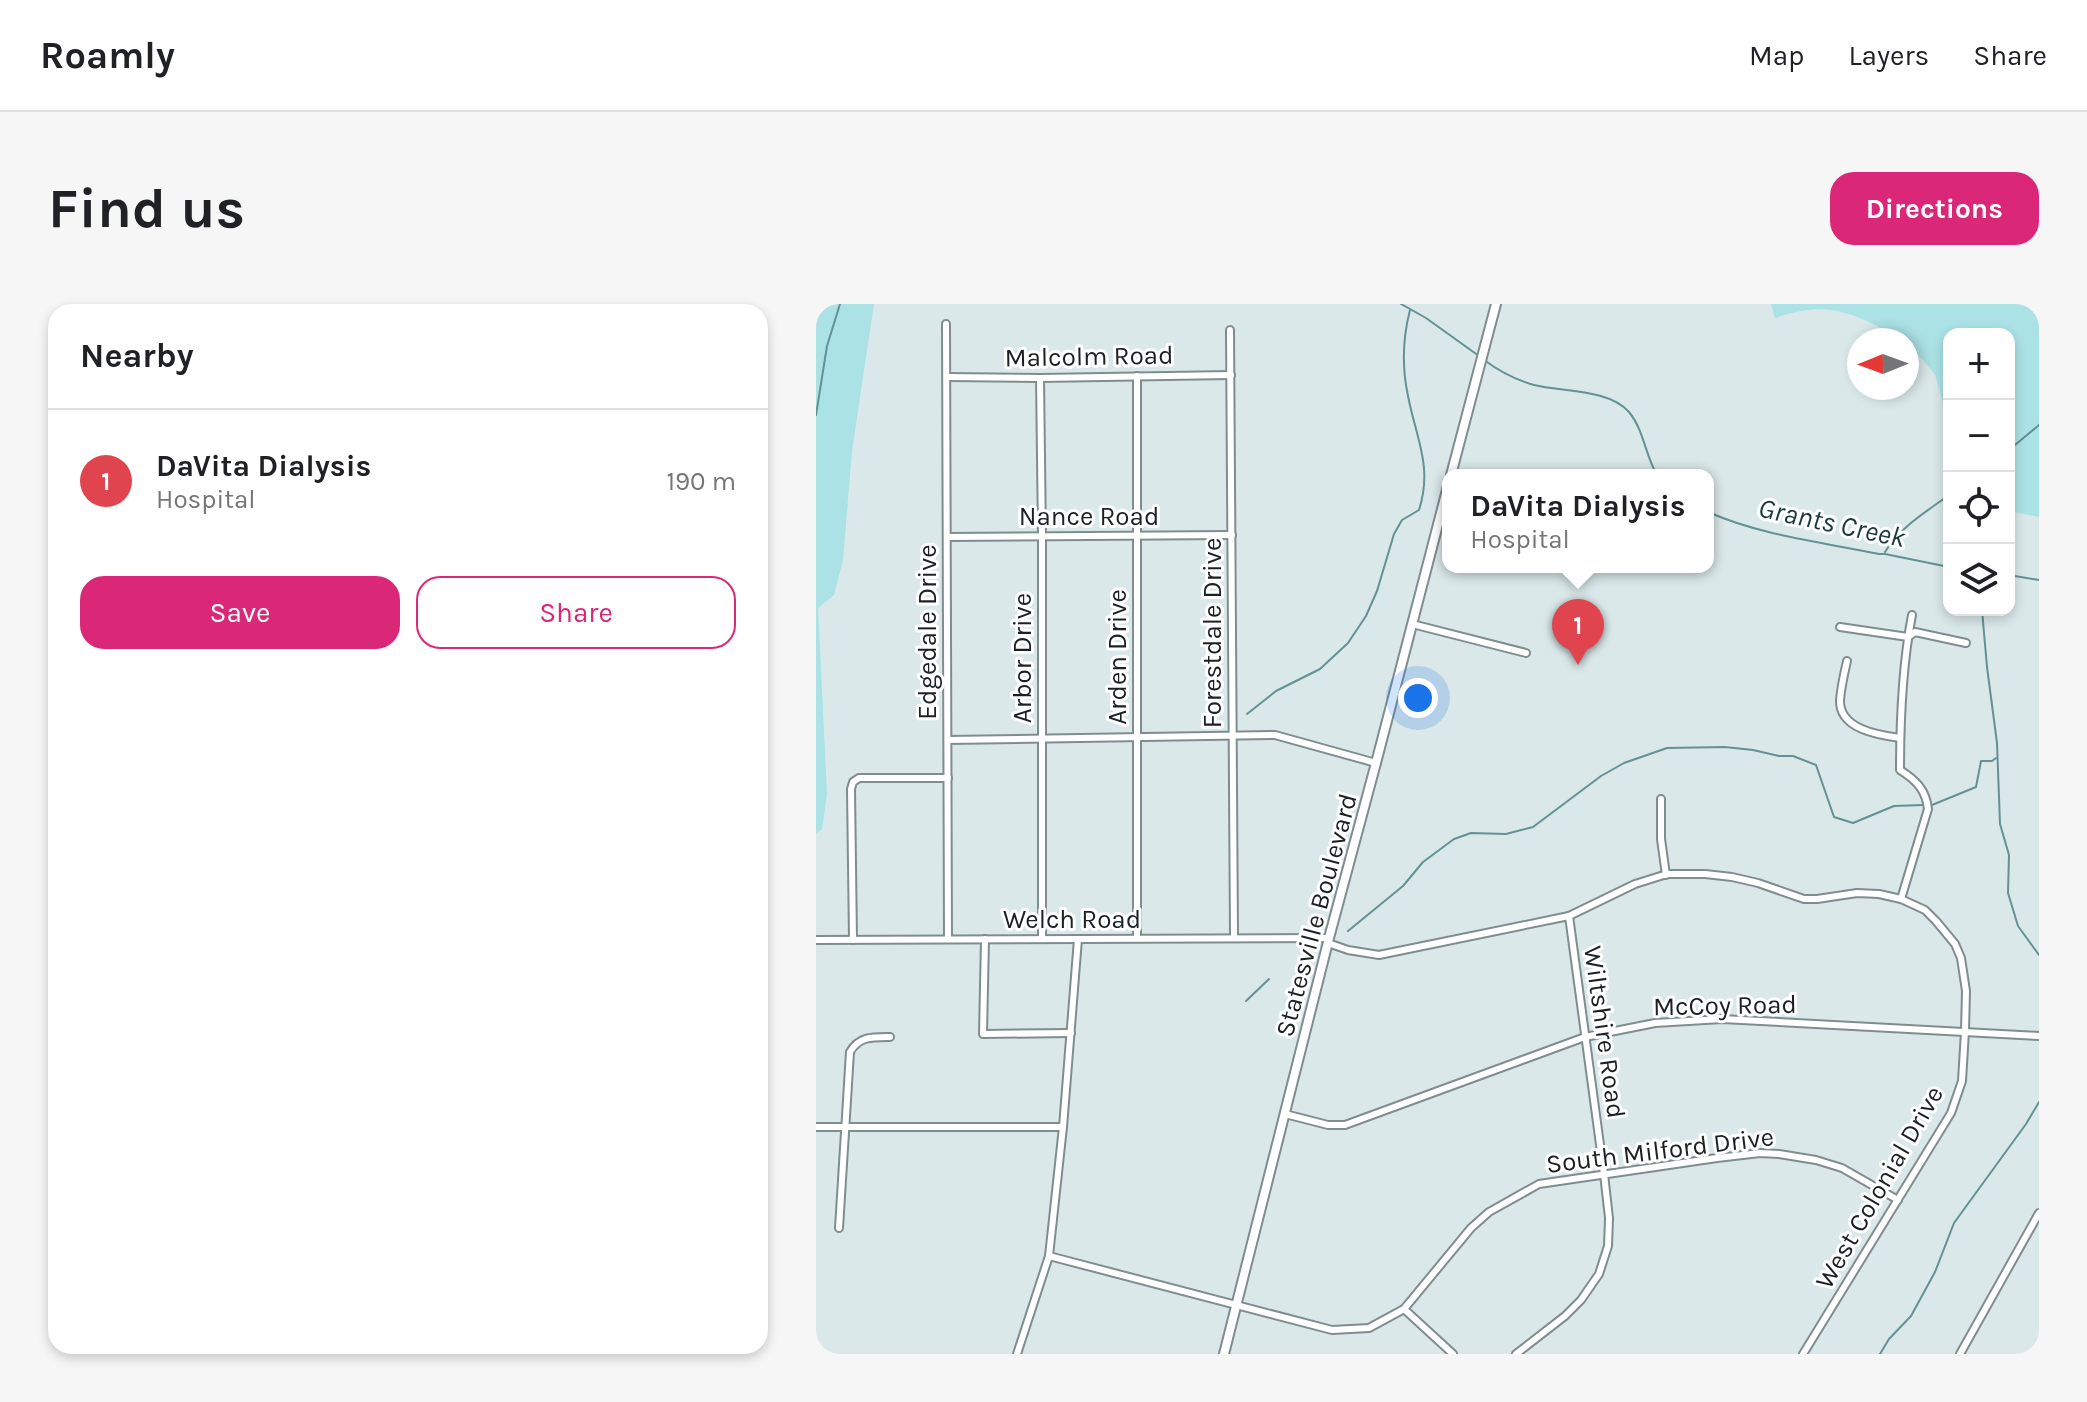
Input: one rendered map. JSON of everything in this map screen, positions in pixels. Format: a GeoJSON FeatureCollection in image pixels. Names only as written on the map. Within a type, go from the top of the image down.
{"type":"FeatureCollection","features":[{"type":"Feature","properties":{"kind":"main road"},"geometry":{"type":"LineString","coordinates":[[1453,469],[1496,304]]}},
{"type":"Feature","properties":{"kind":"main road","name":"Statesville Boulevard"},"geometry":{"type":"LineString","coordinates":[[1224,1354],[1328,940],[1442,509]]}},
{"type":"Feature","properties":{"kind":"street","name":"Edgedale Drive"},"geometry":{"type":"LineString","coordinates":[[946,324],[948,939]]}},
{"type":"Feature","properties":{"kind":"street","name":"Forestdale Drive"},"geometry":{"type":"LineString","coordinates":[[1230,330],[1234,937]]}},
{"type":"Feature","properties":{"kind":"street","name":"Malcolm Road"},"geometry":{"type":"LineString","coordinates":[[947,377],[1231,375]]}},
{"type":"Feature","properties":{"kind":"street","name":"Arden Drive"},"geometry":{"type":"LineString","coordinates":[[1137,376],[1137,938]]}},
{"type":"Feature","properties":{"kind":"street","name":"Arbor Drive"},"geometry":{"type":"LineString","coordinates":[[1040,378],[1042,939]]}},
{"type":"Feature","properties":{"kind":"street","name":"Nance Road"},"geometry":{"type":"LineString","coordinates":[[947,537],[1232,535]]}},
{"type":"Feature","properties":{"kind":"street"},"geometry":{"type":"LineString","coordinates":[[1901,899],[1928,809],[1927,799],[1916,780],[1900,770],[1900,706],[1912,615]]}},
{"type":"Feature","properties":{"kind":"street"},"geometry":{"type":"LineString","coordinates":[[1412,624],[1526,653]]}},
{"type":"Feature","properties":{"kind":"street"},"geometry":{"type":"LineString","coordinates":[[1840,627],[1908,637],[1915,632],[1966,643]]}},
{"type":"Feature","properties":{"kind":"street"},"geometry":{"type":"LineString","coordinates":[[1847,661],[1840,703],[1847,719],[1865,729],[1900,738]]}},
{"type":"Feature","properties":{"kind":"street"},"geometry":{"type":"LineString","coordinates":[[948,740],[1275,735],[1376,763]]}},
{"type":"Feature","properties":{"kind":"street"},"geometry":{"type":"LineString","coordinates":[[853,940],[853,782],[859,778],[948,778]]}},
{"type":"Feature","properties":{"kind":"street"},"geometry":{"type":"LineString","coordinates":[[1661,799],[1661,839],[1666,875]]}},
{"type":"Feature","properties":{"kind":"street","name":"Welch Road"},"geometry":{"type":"LineString","coordinates":[[816,940],[1234,937],[1328,940],[1348,950],[1379,955],[1569,916],[1635,884],[1666,875],[1732,877],[1804,899],[1857,893],[1901,899]]}},
{"type":"Feature","properties":{"kind":"street","name":"West Colonial Drive"},"geometry":{"type":"LineString","coordinates":[[1803,1354],[1951,1113],[1962,1081],[1964,973],[1955,944],[1925,910],[1901,899]]}},
{"type":"Feature","properties":{"kind":"street","name":"Wiltshire Road"},"geometry":{"type":"LineString","coordinates":[[1516,1354],[1565,1316],[1587,1294],[1599,1274],[1608,1246],[1609,1218],[1604,1174],[1569,916]]}},
{"type":"Feature","properties":{"kind":"street"},"geometry":{"type":"LineString","coordinates":[[985,939],[983,1034],[1071,1033]]}},
{"type":"Feature","properties":{"kind":"street"},"geometry":{"type":"LineString","coordinates":[[1017,1354],[1049,1256],[1078,939]]}},
{"type":"Feature","properties":{"kind":"street","name":"McCoy Road"},"geometry":{"type":"LineString","coordinates":[[1285,1114],[1328,1125],[1345,1125],[1585,1037],[1655,1023],[1711,1019],[2039,1036]]}},
{"type":"Feature","properties":{"kind":"street"},"geometry":{"type":"LineString","coordinates":[[839,1228],[850,1052],[860,1040],[890,1037]]}},
{"type":"Feature","properties":{"kind":"street"},"geometry":{"type":"LineString","coordinates":[[816,1127],[1063,1127]]}},
{"type":"Feature","properties":{"kind":"street","name":"South Milford Drive"},"geometry":{"type":"LineString","coordinates":[[1049,1256],[1332,1330],[1369,1328],[1404,1309],[1471,1228],[1489,1212],[1539,1184],[1760,1153],[1816,1160],[1842,1168],[1898,1200]]}},
{"type":"Feature","properties":{"kind":"street"},"geometry":{"type":"LineString","coordinates":[[1960,1354],[2039,1213]]}},
{"type":"Feature","properties":{"kind":"street"},"geometry":{"type":"LineString","coordinates":[[1404,1309],[1453,1354]]}},
{"type":"Feature","properties":{"kind":"shaded area"},"geometry":{"type":"Polygon","coordinates":[[[816,304],[874,304],[852,451],[843,560],[834,595],[818,608],[827,794],[822,829],[816,834],[816,304]]]}},
{"type":"Feature","properties":{"kind":"shaded area"},"geometry":{"type":"Polygon","coordinates":[[[1771,304],[2039,304],[2039,517],[2015,512],[2015,328],[1943,328],[1943,402],[1935,375],[1919,356],[1919,328],[1881,328],[1852,315],[1816,309],[1775,318],[1771,304]]]}},
{"type":"Feature","properties":{"kind":"waterway"},"geometry":{"type":"LineString","coordinates":[[816,415],[827,346],[840,304]]}},
{"type":"Feature","properties":{"kind":"waterway","name":"Grants Creek"},"geometry":{"type":"LineString","coordinates":[[1401,304],[1479,356]]}},
{"type":"Feature","properties":{"kind":"waterway"},"geometry":{"type":"LineString","coordinates":[[1247,714],[1276,691],[1320,669],[1348,643],[1366,616],[1377,591],[1394,534],[1402,520],[1419,510],[1424,466],[1404,364],[1410,310]]}},
{"type":"Feature","properties":{"kind":"waterway","name":"Grants Creek"},"geometry":{"type":"LineString","coordinates":[[1484,360],[1527,383],[1598,395],[1620,405],[1629,412],[1638,427],[1654,469]]}},
{"type":"Feature","properties":{"kind":"waterway"},"geometry":{"type":"LineString","coordinates":[[2015,445],[2039,425]]}},
{"type":"Feature","properties":{"kind":"waterway"},"geometry":{"type":"LineString","coordinates":[[1885,552],[1906,527],[1943,499]]}},
{"type":"Feature","properties":{"kind":"waterway","name":"Grants Creek"},"geometry":{"type":"LineString","coordinates":[[1714,514],[1771,533],[1943,566]]}},
{"type":"Feature","properties":{"kind":"waterway","name":"Grants Creek"},"geometry":{"type":"LineString","coordinates":[[2015,576],[2039,580]]}},
{"type":"Feature","properties":{"kind":"waterway"},"geometry":{"type":"LineString","coordinates":[[1983,616],[1997,743],[2000,824],[2009,855],[2008,893],[2018,926],[2039,955]]}},
{"type":"Feature","properties":{"kind":"waterway"},"geometry":{"type":"LineString","coordinates":[[1348,931],[1403,886],[1423,862],[1454,839],[1471,833],[1506,834],[1533,827],[1601,776],[1624,763],[1667,748],[1753,750],[1793,756],[1816,765],[1834,817],[1853,823],[1894,806],[1923,805]]}},
{"type":"Feature","properties":{"kind":"waterway"},"geometry":{"type":"LineString","coordinates":[[1932,805],[1976,787],[1981,761],[1996,758]]}},
{"type":"Feature","properties":{"kind":"waterway"},"geometry":{"type":"LineString","coordinates":[[1246,1001],[1269,979]]}},
{"type":"Feature","properties":{"kind":"waterway"},"geometry":{"type":"LineString","coordinates":[[1880,1354],[1889,1339],[1911,1316],[1935,1272],[1954,1223],[2039,1102]]}},
{"type":"Feature","properties":{"kind":"place","name":"DaVita Dialysis"},"geometry":{"type":"Point","coordinates":[1578,665]}}]}
